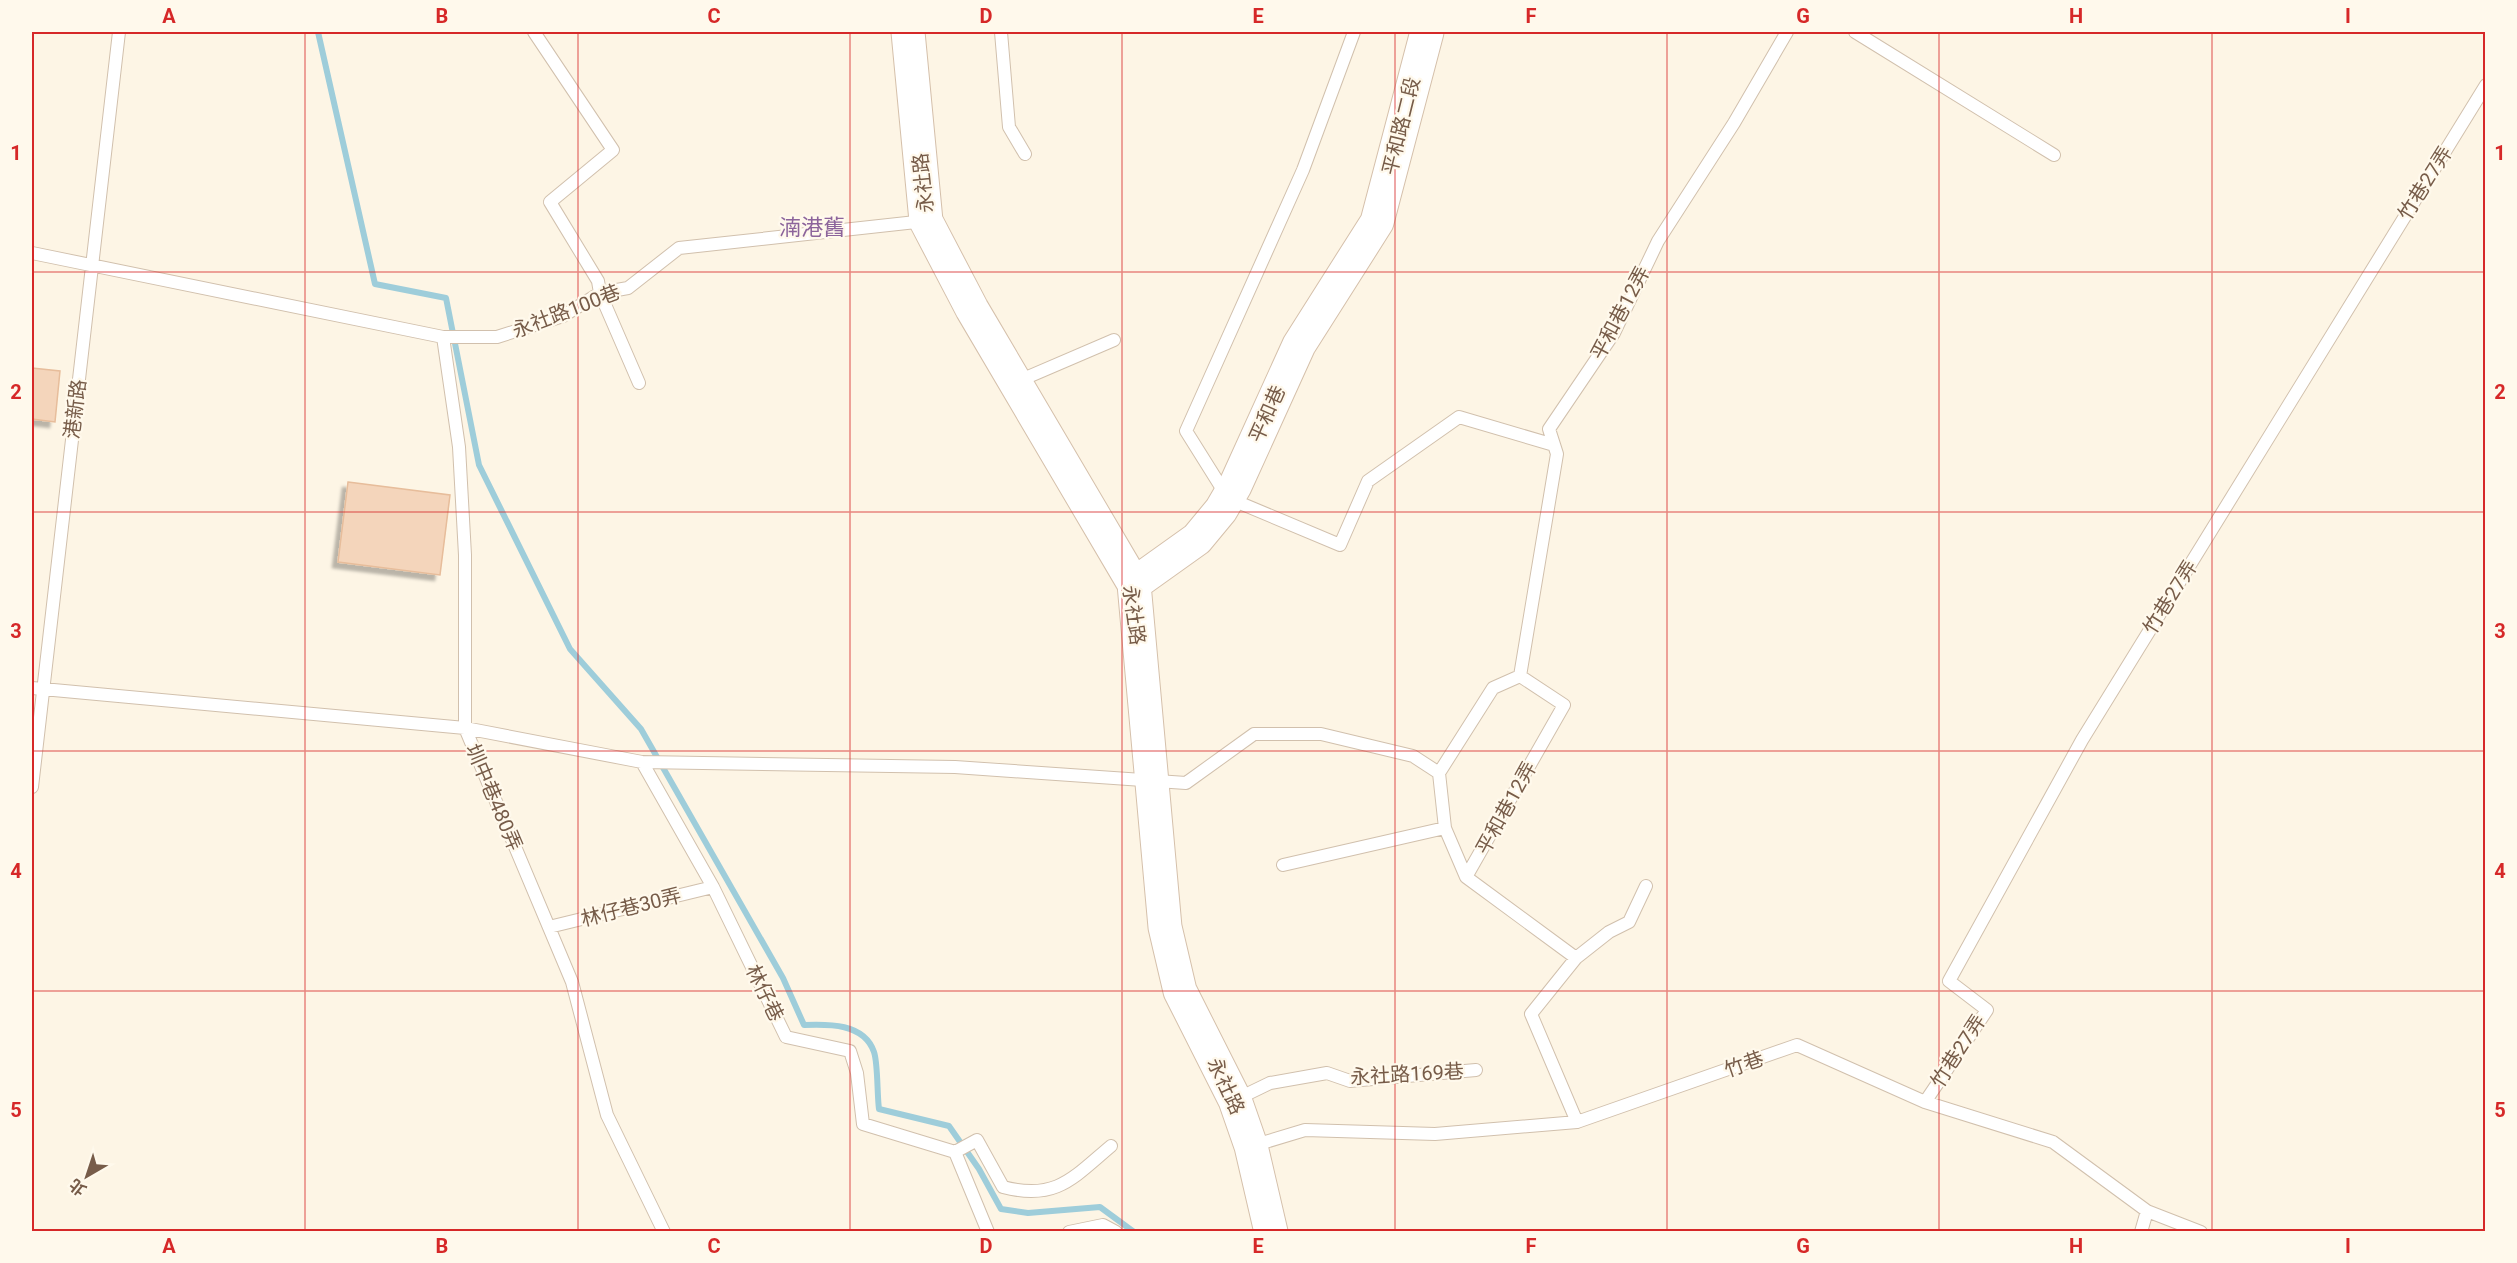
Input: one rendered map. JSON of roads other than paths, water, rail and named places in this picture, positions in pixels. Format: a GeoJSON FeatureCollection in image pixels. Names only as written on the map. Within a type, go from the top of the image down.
{"type":"FeatureCollection","features":[{"type":"Feature","properties":{"kind":"street","name":"永社路"},"geometry":{"type":"LineString","coordinates":[[908,32],[926,221],[972,309],[1134,584],[1165,927],[1180,991],[1235,1100],[1251,1146],[1271,1232]]}},
{"type":"Feature","properties":{"kind":"street","name":"平和路二段"},"geometry":{"type":"LineString","coordinates":[[1377,222],[1427,32]]}},
{"type":"Feature","properties":{"kind":"street","name":"平和巷"},"geometry":{"type":"LineString","coordinates":[[1134,584],[1197,539],[1228,498],[1299,345],[1377,222]]}},
{"type":"Feature","properties":{"kind":"lane","name":"港新路"},"geometry":{"type":"LineString","coordinates":[[32,786],[37,689],[92,264],[119,32]]}},
{"type":"Feature","properties":{"kind":"lane"},"geometry":{"type":"LineString","coordinates":[[534,32],[613,150],[550,202],[598,281],[600,293],[639,383]]}},
{"type":"Feature","properties":{"kind":"lane"},"geometry":{"type":"LineString","coordinates":[[1000,32],[1009,127],[1025,154]]}},
{"type":"Feature","properties":{"kind":"lane"},"geometry":{"type":"LineString","coordinates":[[1354,32],[1304,170],[1186,431],[1228,498],[1340,544],[1368,481],[1459,417],[1554,445]]}},
{"type":"Feature","properties":{"kind":"lane","name":"平和巷12弄"},"geometry":{"type":"LineString","coordinates":[[1576,958],[1466,877],[1564,705],[1520,676],[1557,454],[1549,429],[1614,333],[1658,241],[1734,123],[1787,32]]}},
{"type":"Feature","properties":{"kind":"lane"},"geometry":{"type":"LineString","coordinates":[[1855,32],[2054,155]]}},
{"type":"Feature","properties":{"kind":"lane","name":"竹巷27弄"},"geometry":{"type":"LineString","coordinates":[[1925,1102],[1987,1010],[1949,981],[2082,740],[2486,85]]}},
{"type":"Feature","properties":{"kind":"lane","name":"永社路100巷"},"geometry":{"type":"LineString","coordinates":[[32,253],[443,337],[497,337],[563,316],[600,293],[628,288],[680,248],[926,221]]}},
{"type":"Feature","properties":{"kind":"lane","name":"圳中巷480弄"},"geometry":{"type":"LineString","coordinates":[[443,337],[459,447],[465,555],[465,728],[572,982],[607,1115],[664,1232]]}},
{"type":"Feature","properties":{"kind":"lane"},"geometry":{"type":"LineString","coordinates":[[1015,382],[1114,340]]}},
{"type":"Feature","properties":{"kind":"lane"},"geometry":{"type":"LineString","coordinates":[[1466,877],[1445,828],[1439,773],[1493,688],[1520,676]]}},
{"type":"Feature","properties":{"kind":"lane"},"geometry":{"type":"LineString","coordinates":[[37,689],[465,728],[642,762],[954,767],[1186,783],[1254,734],[1321,734],[1413,756],[1439,773]]}},
{"type":"Feature","properties":{"kind":"lane","name":"林仔巷"},"geometry":{"type":"LineString","coordinates":[[642,762],[713,887],[786,1037],[850,1051],[857,1073],[864,1124],[955,1152]]}},
{"type":"Feature","properties":{"kind":"lane"},"geometry":{"type":"LineString","coordinates":[[1283,866],[1445,828]]}},
{"type":"Feature","properties":{"kind":"lane"},"geometry":{"type":"LineString","coordinates":[[1577,1122],[1531,1014],[1576,958],[1609,932],[1629,922],[1646,886]]}},
{"type":"Feature","properties":{"kind":"lane","name":"林仔巷30弄"},"geometry":{"type":"LineString","coordinates":[[549,927],[713,887]]}},
{"type":"Feature","properties":{"kind":"lane","name":"竹巷"},"geometry":{"type":"LineString","coordinates":[[1251,1146],[1305,1130],[1435,1134],[1577,1122],[1797,1045],[1925,1102],[2054,1142],[2147,1211],[2201,1232]]}},
{"type":"Feature","properties":{"kind":"lane","name":"永社路169巷"},"geometry":{"type":"LineString","coordinates":[[1235,1100],[1270,1083],[1327,1073],[1350,1081],[1476,1070]]}},
{"type":"Feature","properties":{"kind":"lane"},"geometry":{"type":"LineString","coordinates":[[988,1232],[955,1152],[977,1140],[1003,1187],[1029,1194],[1067,1183],[1111,1146]]}},
{"type":"Feature","properties":{"kind":"lane"},"geometry":{"type":"LineString","coordinates":[[2140,1232],[2147,1211]]}},
{"type":"Feature","properties":{"kind":"lane"},"geometry":{"type":"LineString","coordinates":[[1069,1232],[1103,1225],[1116,1232]]}},
{"type":"Feature","properties":{"kind":"waterway"},"geometry":{"type":"LineString","coordinates":[[318,32],[375,284],[446,298],[479,465],[570,649],[641,729],[783,978],[804,1025],[834,1025],[854,1030],[862,1035],[874,1052],[879,1109],[949,1126],[979,1169],[1001,1209],[1028,1213],[1100,1207],[1134,1232]]}},
{"type":"Feature","properties":{"kind":"district","name":"湳港舊"},"geometry":{"type":"Point","coordinates":[812,227]}}]}
